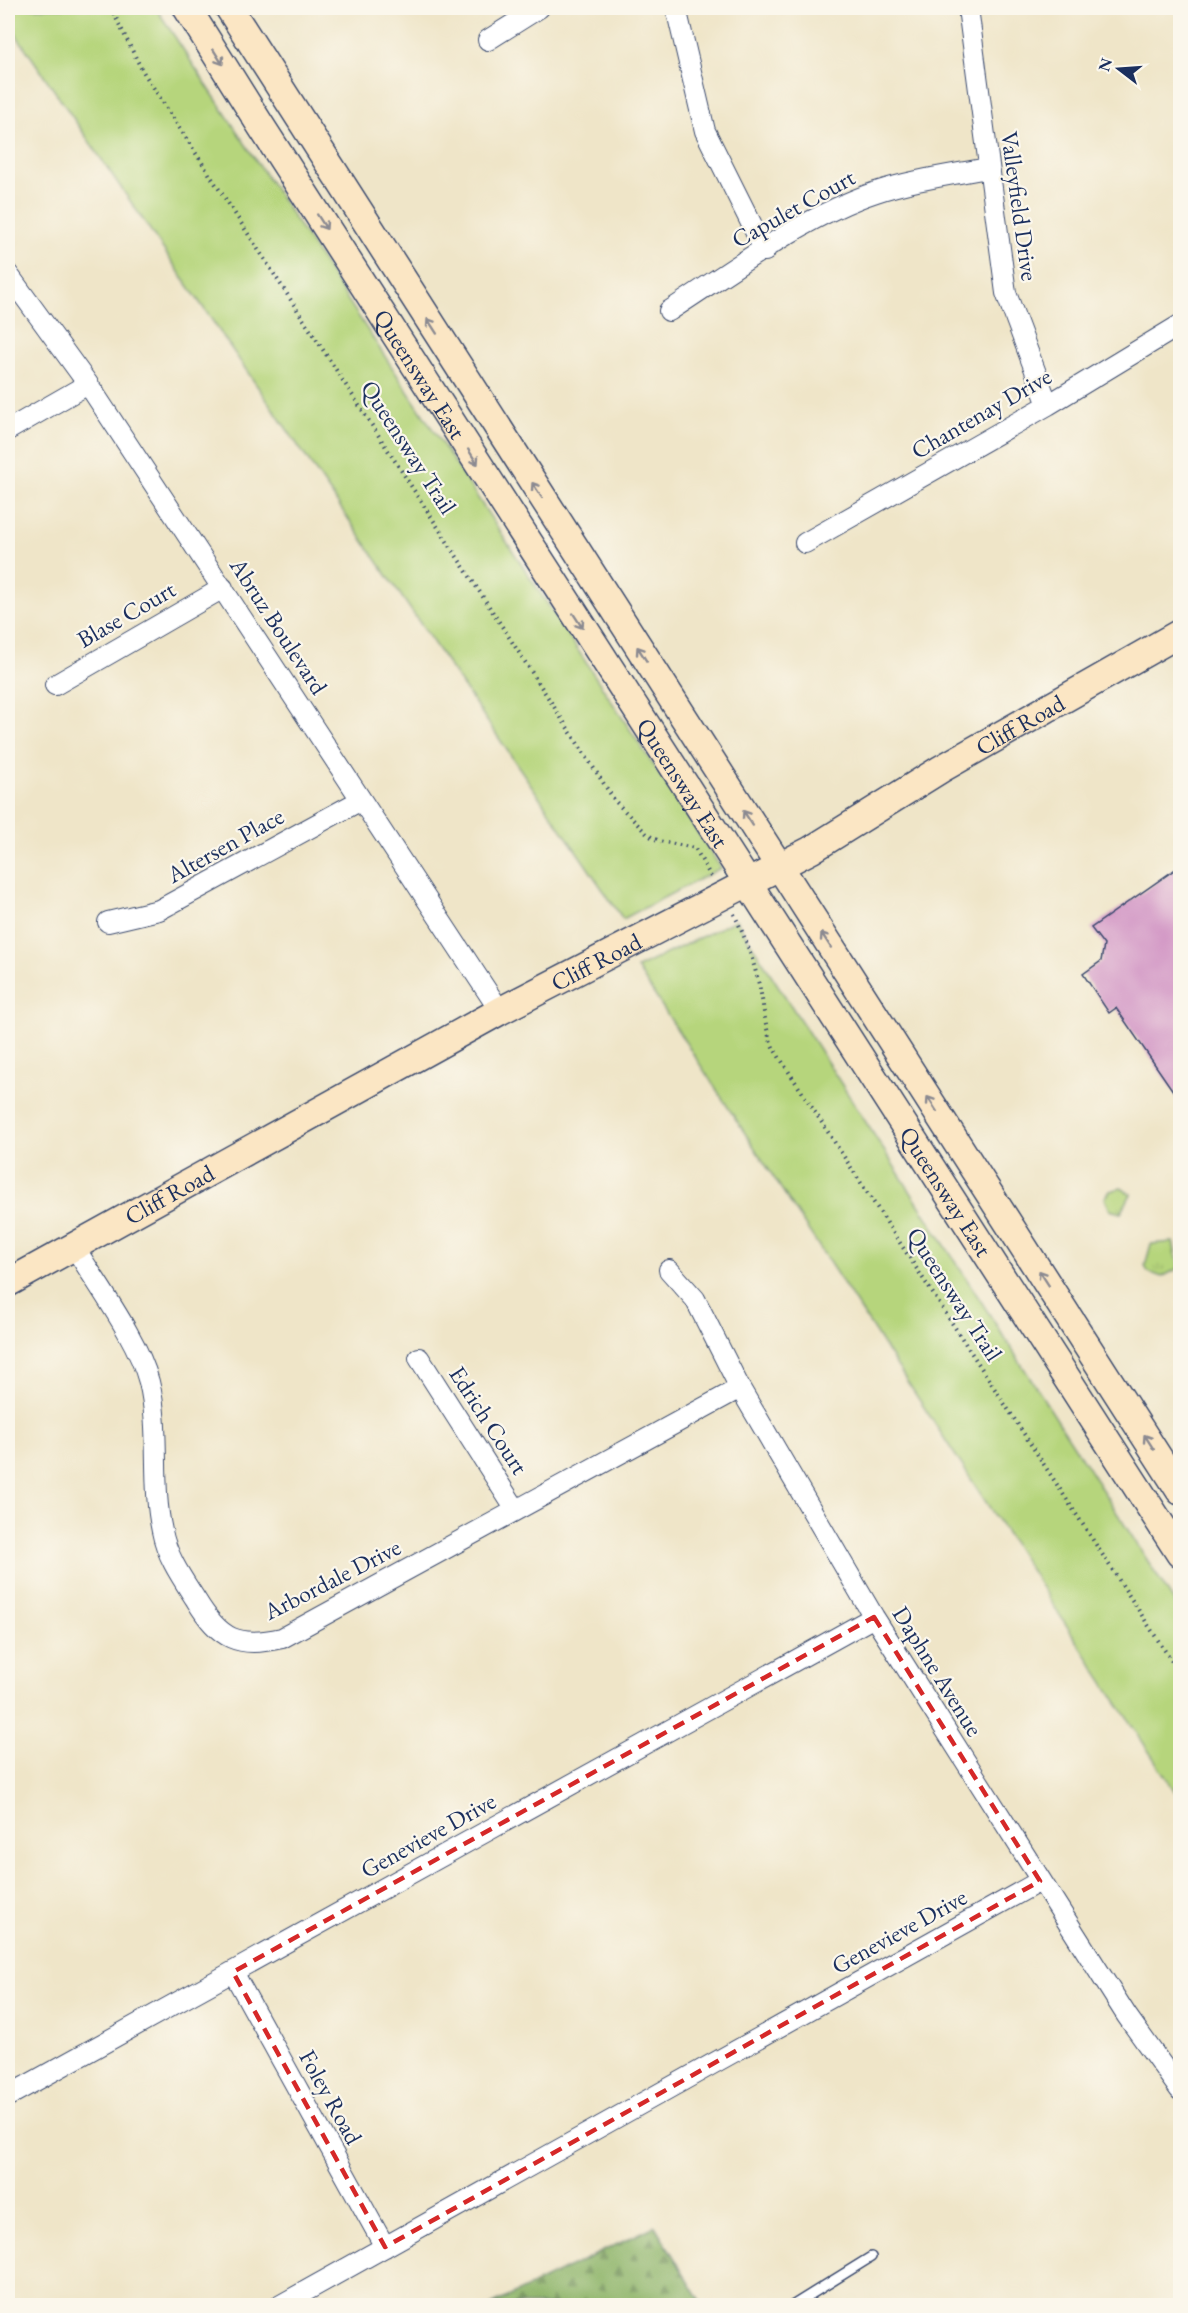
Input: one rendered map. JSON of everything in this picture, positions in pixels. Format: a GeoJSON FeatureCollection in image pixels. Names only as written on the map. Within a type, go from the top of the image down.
{"type":"FeatureCollection","features":[{"type":"Feature","properties":{"kind":"main road","name":"Queensway East"},"geometry":{"type":"LineString","coordinates":[[187,8],[747,884],[1180,1554]]}},
{"type":"Feature","properties":{"kind":"main road","name":"Queensway East"},"geometry":{"type":"LineString","coordinates":[[230,8],[1180,1491]]}},
{"type":"Feature","properties":{"kind":"main road","name":"Cliff Road"},"geometry":{"type":"LineString","coordinates":[[8,1283],[500,1011],[779,867],[941,769],[1180,633]]}},
{"type":"Feature","properties":{"kind":"street"},"geometry":{"type":"LineString","coordinates":[[488,40],[539,8]]}},
{"type":"Feature","properties":{"kind":"street"},"geometry":{"type":"LineString","coordinates":[[676,8],[705,131],[765,250]]}},
{"type":"Feature","properties":{"kind":"street","name":"Valleyfield Drive"},"geometry":{"type":"LineString","coordinates":[[968,8],[987,168],[1006,293],[1048,405]]}},
{"type":"Feature","properties":{"kind":"street","name":"Capulet Court"},"geometry":{"type":"LineString","coordinates":[[669,310],[765,250],[874,192],[915,181],[987,168]]}},
{"type":"Feature","properties":{"kind":"street","name":"Abruz Boulevard"},"geometry":{"type":"LineString","coordinates":[[8,274],[88,384],[500,1011]]}},
{"type":"Feature","properties":{"kind":"street","name":"Chantenay Drive"},"geometry":{"type":"LineString","coordinates":[[805,543],[1048,405],[1180,325]]}},
{"type":"Feature","properties":{"kind":"street"},"geometry":{"type":"LineString","coordinates":[[8,430],[88,384]]}},
{"type":"Feature","properties":{"kind":"street","name":"Blase Court"},"geometry":{"type":"LineString","coordinates":[[55,685],[223,588]]}},
{"type":"Feature","properties":{"kind":"street","name":"Altersen Place"},"geometry":{"type":"LineString","coordinates":[[108,922],[159,910],[361,800]]}},
{"type":"Feature","properties":{"kind":"street","name":"Arbordale Drive"},"geometry":{"type":"LineString","coordinates":[[74,1246],[138,1353],[148,1380],[155,1415],[158,1502],[162,1532],[170,1557],[203,1612],[223,1633],[242,1643],[257,1644],[282,1638],[740,1388]]}},
{"type":"Feature","properties":{"kind":"street","name":"Daphne Avenue"},"geometry":{"type":"LineString","coordinates":[[669,1270],[694,1299],[740,1388],[874,1617],[1127,2016],[1180,2090]]}},
{"type":"Feature","properties":{"kind":"street","name":"Edrich Court"},"geometry":{"type":"LineString","coordinates":[[419,1358],[516,1510]]}},
{"type":"Feature","properties":{"kind":"street","name":"Genevieve Drive"},"geometry":{"type":"LineString","coordinates":[[8,2096],[874,1617]]}},
{"type":"Feature","properties":{"kind":"street","name":"Genevieve Drive"},"geometry":{"type":"LineString","coordinates":[[279,2306],[1040,1881]]}},
{"type":"Feature","properties":{"kind":"street","name":"Foley Road"},"geometry":{"type":"LineString","coordinates":[[233,1972],[385,2247]]}},
{"type":"Feature","properties":{"kind":"lane"},"geometry":{"type":"LineString","coordinates":[[792,2306],[871,2257]]}},
{"type":"Feature","properties":{"kind":"path","name":"Queensway Trail"},"geometry":{"type":"LineString","coordinates":[[111,8],[142,70],[615,801],[648,835],[659,841],[695,848],[707,870]]}},
{"type":"Feature","properties":{"kind":"path","name":"Queensway Trail"},"geometry":{"type":"LineString","coordinates":[[735,917],[750,954],[761,994],[768,1037],[774,1049],[1180,1674]]}},
{"type":"Feature","properties":{"kind":"highlighted area"},"geometry":{"type":"Polygon","coordinates":[[[874,1617],[1040,1881],[385,2247],[233,1972],[874,1617]]]}},
{"type":"Feature","properties":{"kind":"green space"},"geometry":{"type":"Polygon","coordinates":[[[8,8],[156,8],[721,868],[623,919],[8,23],[8,8]]]}},
{"type":"Feature","properties":{"kind":"green space"},"geometry":{"type":"Polygon","coordinates":[[[736,920],[1180,1611],[1180,1799],[637,968],[736,920]]]}},
{"type":"Feature","properties":{"kind":"green space"},"geometry":{"type":"Polygon","coordinates":[[[1121,1188],[1131,1194],[1121,1213],[1110,1210],[1105,1198],[1110,1191],[1121,1188]]]}},
{"type":"Feature","properties":{"kind":"green space"},"geometry":{"type":"Polygon","coordinates":[[[1173,1242],[1179,1268],[1162,1277],[1148,1272],[1145,1266],[1151,1244],[1173,1242]]]}},
{"type":"Feature","properties":{"kind":"green space"},"geometry":{"type":"Polygon","coordinates":[[[655,2226],[703,2305],[491,2305],[655,2226]]]}},
{"type":"Feature","properties":{"kind":"building"},"geometry":{"type":"Polygon","coordinates":[[[1180,866],[1180,1101],[1116,1008],[1109,1013],[1083,974],[1101,961],[1104,945],[1091,928],[1180,866]]]}}]}
